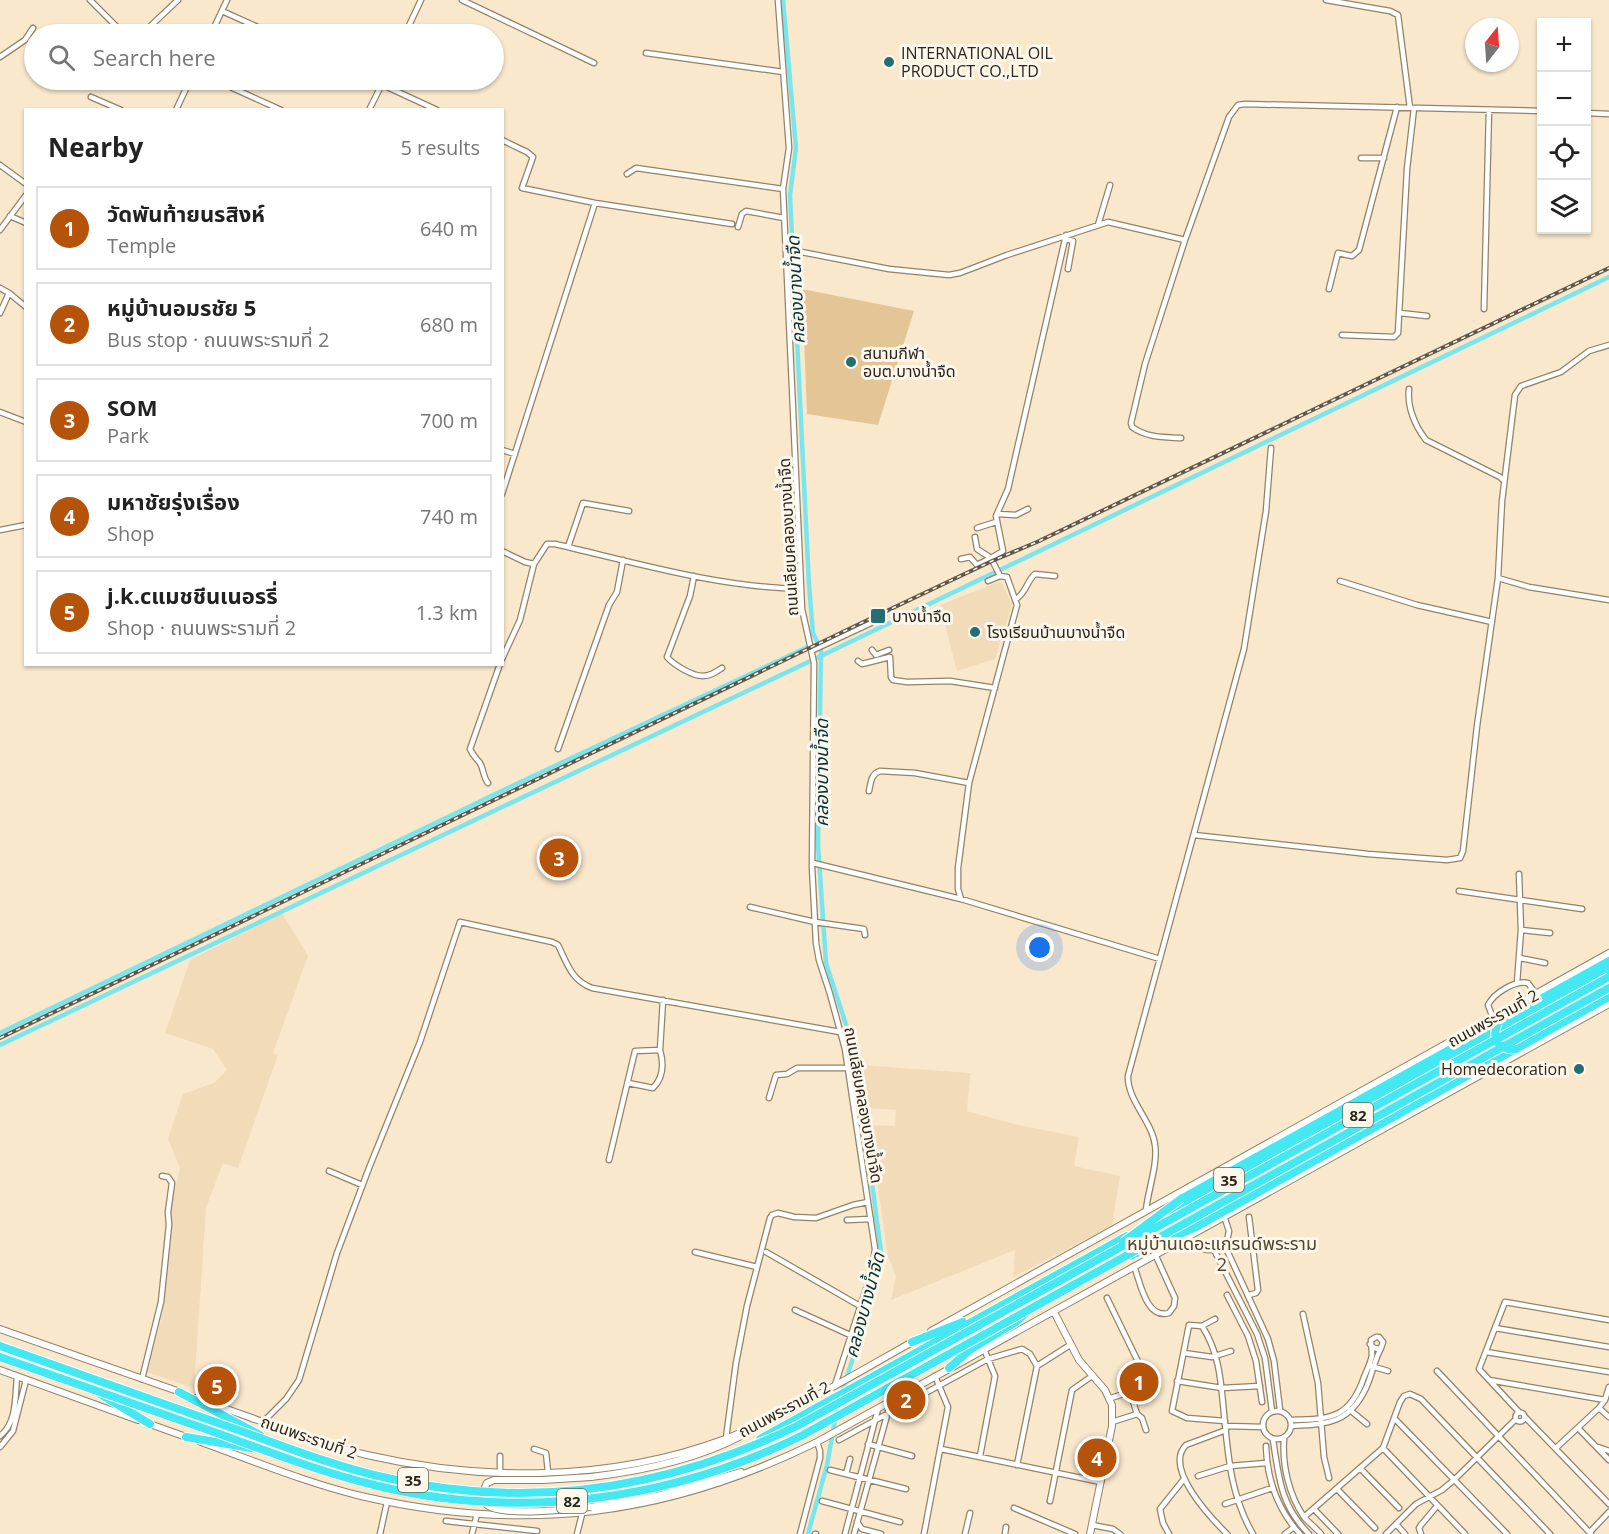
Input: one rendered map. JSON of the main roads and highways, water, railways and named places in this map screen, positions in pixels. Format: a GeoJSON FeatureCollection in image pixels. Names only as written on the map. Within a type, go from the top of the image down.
{"type":"FeatureCollection","features":[{"type":"Feature","properties":{"kind":"highway"},"geometry":{"type":"LineString","coordinates":[[1108,1254],[1181,1199],[1496,1020],[1609,961]]}},
{"type":"Feature","properties":{"kind":"highway","name":"ถนนพระรามที่ 2"},"geometry":{"type":"LineString","coordinates":[[0,1344],[359,1468],[417,1481],[477,1489],[553,1490],[624,1482],[701,1463],[767,1435],[1609,969]]}},
{"type":"Feature","properties":{"kind":"highway","name":"82"},"geometry":{"type":"LineString","coordinates":[[0,1344],[317,1458],[376,1476],[437,1487],[488,1492],[575,1491],[658,1478],[705,1465],[753,1447],[818,1415],[1609,977]]}},
{"type":"Feature","properties":{"kind":"highway","name":"ถนนพระรามที่ 2"},"geometry":{"type":"LineString","coordinates":[[0,1357],[361,1483],[411,1494],[484,1503],[560,1503],[612,1498],[712,1474],[759,1454],[829,1419],[1609,987]]}},
{"type":"Feature","properties":{"kind":"highway","name":"82"},"geometry":{"type":"LineString","coordinates":[[0,1357],[314,1467],[376,1486],[465,1500],[518,1503],[565,1502],[628,1494],[688,1480],[730,1467],[803,1435],[1609,987]]}},
{"type":"Feature","properties":{"kind":"highway"},"geometry":{"type":"LineString","coordinates":[[1113,1263],[1196,1227],[1607,1001]]}},
{"type":"Feature","properties":{"kind":"highway"},"geometry":{"type":"LineString","coordinates":[[1496,1020],[1495,1033],[1498,1044],[1506,1049],[1516,1049]]}},
{"type":"Feature","properties":{"kind":"highway"},"geometry":{"type":"LineString","coordinates":[[912,1342],[1018,1297]]}},
{"type":"Feature","properties":{"kind":"highway"},"geometry":{"type":"LineString","coordinates":[[949,1368],[971,1349],[1016,1322],[1028,1308]]}},
{"type":"Feature","properties":{"kind":"highway"},"geometry":{"type":"LineString","coordinates":[[179,1392],[260,1435]]}},
{"type":"Feature","properties":{"kind":"highway"},"geometry":{"type":"LineString","coordinates":[[98,1393],[150,1424]]}},
{"type":"Feature","properties":{"kind":"highway"},"geometry":{"type":"LineString","coordinates":[[186,1437],[256,1448]]}},
{"type":"Feature","properties":{"kind":"main road","name":"ถนนพระรามที่ 2"},"geometry":{"type":"LineString","coordinates":[[0,1329],[263,1422],[367,1455],[427,1466],[500,1473],[600,1470],[672,1455],[726,1438],[770,1419],[837,1384],[1146,1210],[1496,1020],[1536,994],[1609,953]]}},
{"type":"Feature","properties":{"kind":"main road","name":"35"},"geometry":{"type":"LineString","coordinates":[[0,1371],[320,1484],[387,1502],[442,1511],[542,1516],[615,1510],[690,1493],[747,1474],[820,1441],[1607,1001]]}},
{"type":"Feature","properties":{"kind":"main road"},"geometry":{"type":"LineString","coordinates":[[1054,1312],[1070,1345],[1111,1398],[1112,1422],[1090,1534]]}},
{"type":"Feature","properties":{"kind":"main road"},"geometry":{"type":"LineString","coordinates":[[770,1419],[735,1439],[691,1456],[644,1468],[591,1477],[494,1480],[487,1483],[482,1494],[487,1505],[496,1510],[591,1507],[677,1491],[785,1458]]}},
{"type":"Feature","properties":{"kind":"waterway","name":"คลองบางน้ำจืด"},"geometry":{"type":"LineString","coordinates":[[783,0],[796,148],[790,195],[809,585],[813,633],[821,650],[818,845],[826,963],[851,1040],[881,1252],[841,1395]]}},
{"type":"Feature","properties":{"kind":"waterway"},"geometry":{"type":"LineString","coordinates":[[0,1045],[821,656],[1609,277]]}},
{"type":"Feature","properties":{"kind":"waterway"},"geometry":{"type":"LineString","coordinates":[[0,1033],[510,787],[812,645]]}},
{"type":"Feature","properties":{"kind":"waterway","name":"คลองบางน้ำจืด"},"geometry":{"type":"LineString","coordinates":[[808,1534],[827,1465],[838,1403]]}},
{"type":"Feature","properties":{"kind":"railway"},"geometry":{"type":"LineString","coordinates":[[0,1038],[878,615],[1037,542],[1609,268]]}},
{"type":"Feature","properties":{"kind":"place","name":"INTERNATIONAL OIL PRODUCT CO.,LTD"},"geometry":{"type":"Point","coordinates":[889,62]}},
{"type":"Feature","properties":{"kind":"place","name":"สนามกีฬา อบต.บางน้ำจืด"},"geometry":{"type":"Point","coordinates":[851,362]}},
{"type":"Feature","properties":{"kind":"place","name":"บางน้ำจืด"},"geometry":{"type":"Point","coordinates":[878,616]}},
{"type":"Feature","properties":{"kind":"place","name":"โรงเรียนบ้านบางนํ้าจืด"},"geometry":{"type":"Point","coordinates":[975,632]}},
{"type":"Feature","properties":{"kind":"place","name":"SOM"},"geometry":{"type":"Point","coordinates":[559,858]}},
{"type":"Feature","properties":{"kind":"place","name":"Homedecoration"},"geometry":{"type":"Point","coordinates":[1579,1069]}},
{"type":"Feature","properties":{"kind":"place","name":"วัดพันท้ายนรสิงห์"},"geometry":{"type":"Point","coordinates":[1139,1382]}},
{"type":"Feature","properties":{"kind":"place","name":"j.k.cแมชชีนเนอรรี่"},"geometry":{"type":"Point","coordinates":[217,1386]}},
{"type":"Feature","properties":{"kind":"place","name":"หมู่บ้านอมรชัย 5"},"geometry":{"type":"Point","coordinates":[906,1400]}},
{"type":"Feature","properties":{"kind":"place","name":"มหาชัยรุ่งเรื่อง"},"geometry":{"type":"Point","coordinates":[1097,1458]}},
{"type":"Feature","properties":{"kind":"district","name":"หมู่บ้านเดอะแกรนด์พระราม 2"},"geometry":{"type":"Point","coordinates":[1222,1253]}}]}
